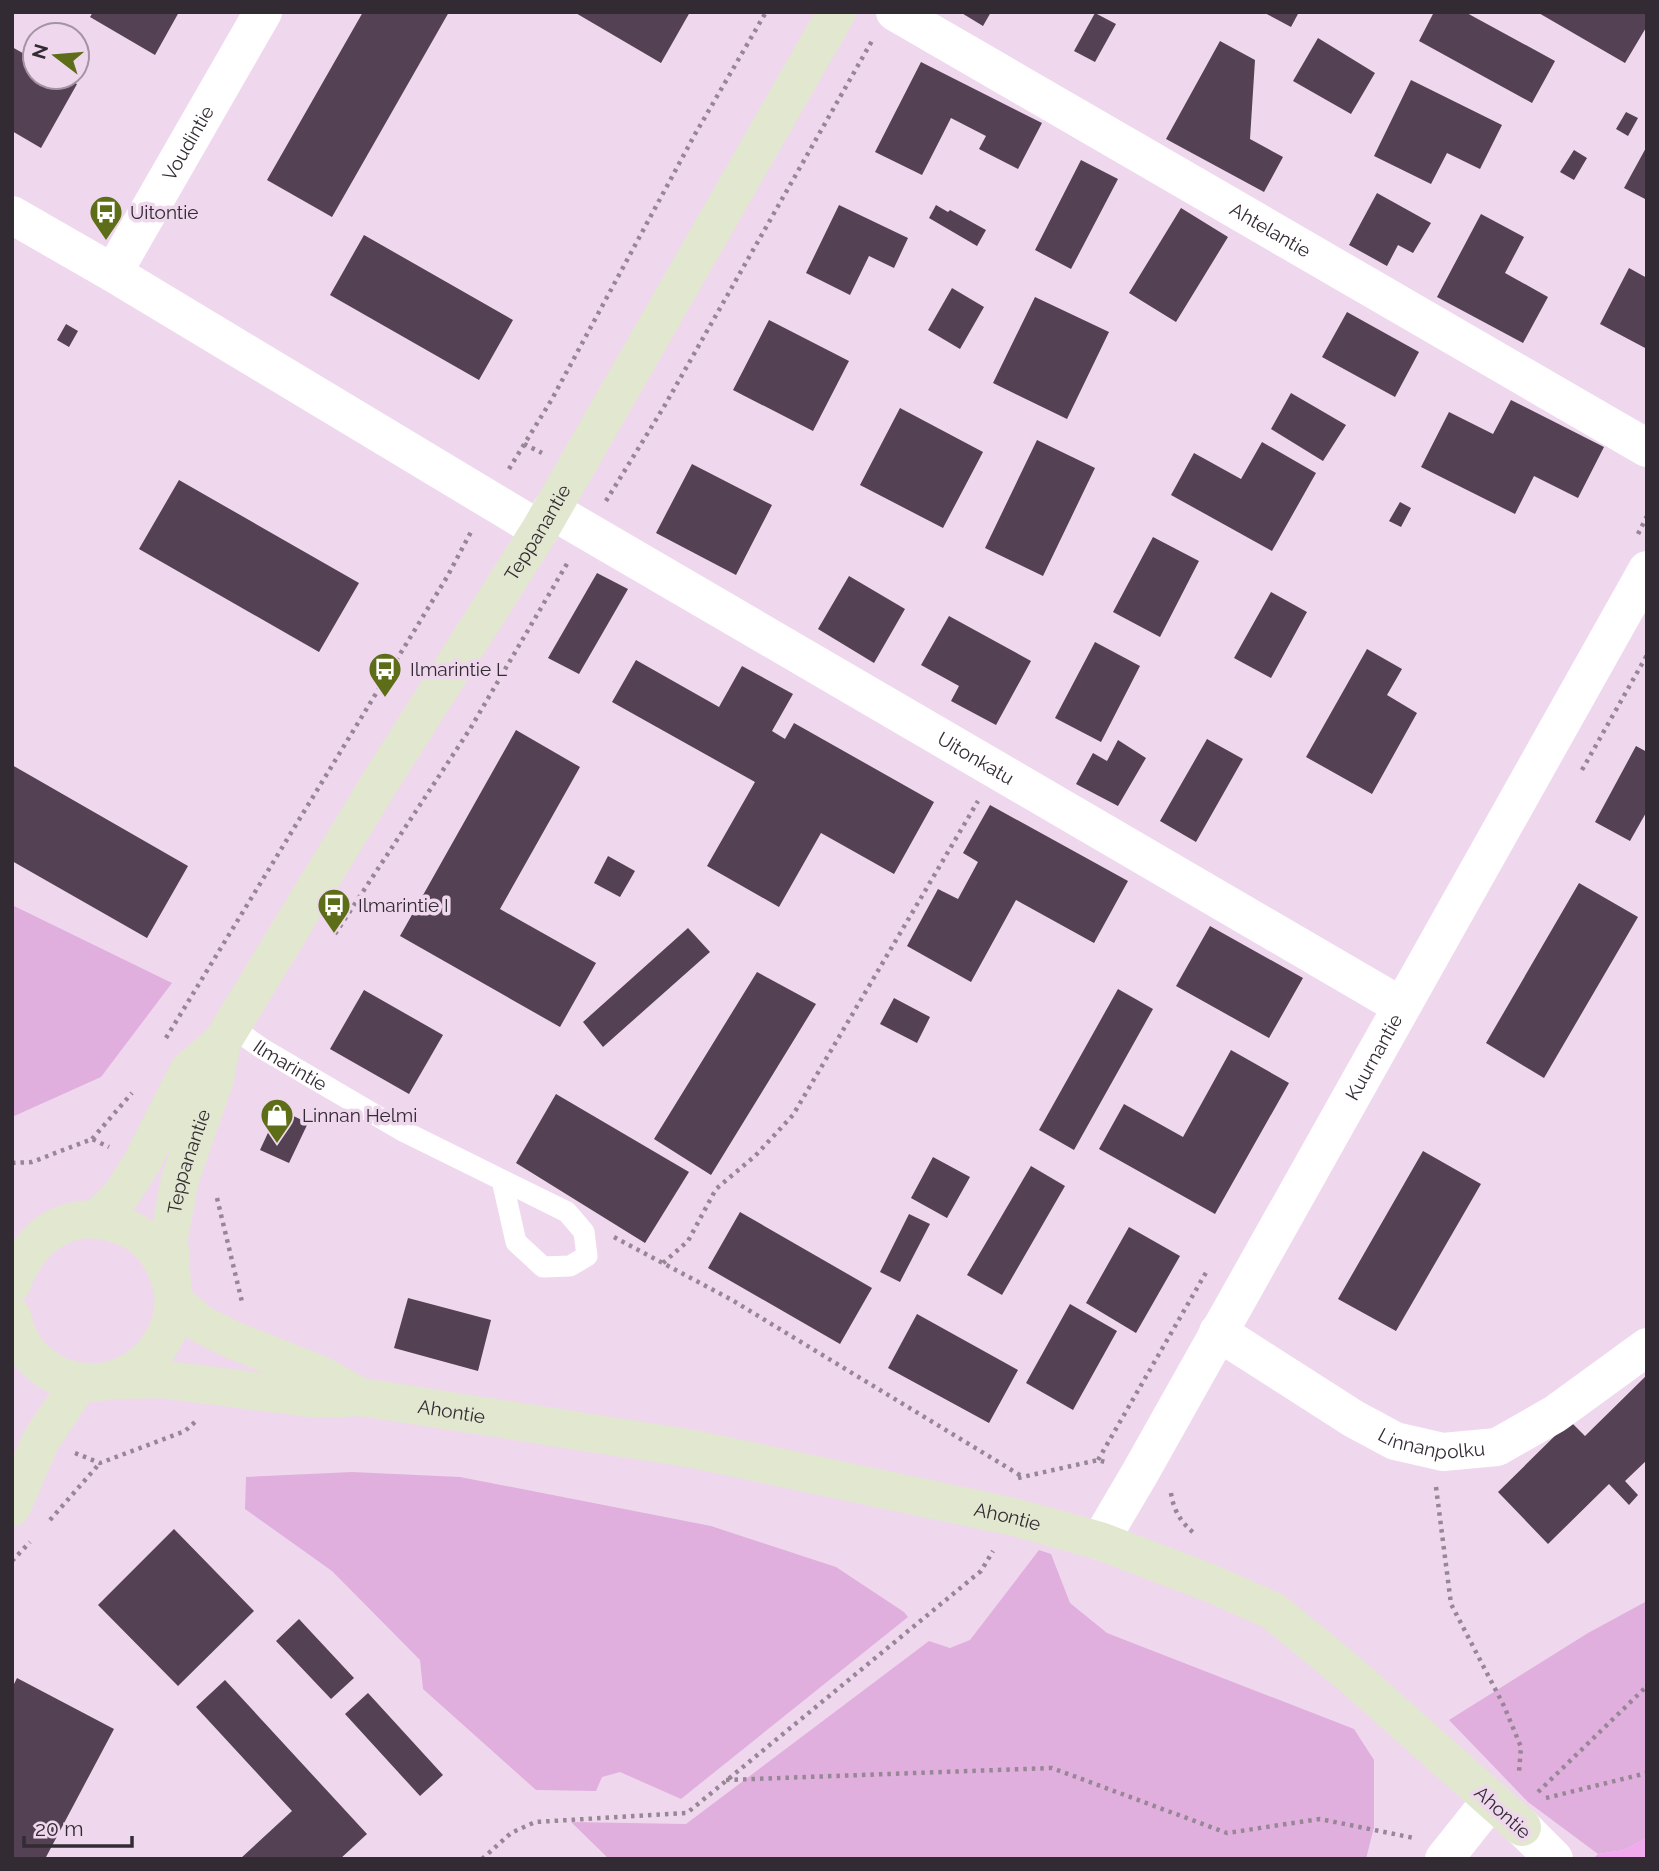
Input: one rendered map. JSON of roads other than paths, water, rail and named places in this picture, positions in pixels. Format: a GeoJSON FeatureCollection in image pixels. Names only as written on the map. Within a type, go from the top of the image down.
{"type":"FeatureCollection","features":[{"type":"Feature","properties":{"kind":"street","name":"Voudintie"},"geometry":{"type":"LineString","coordinates":[[113,273],[263,12]]}},
{"type":"Feature","properties":{"kind":"street","name":"Teppanantie"},"geometry":{"type":"LineString","coordinates":[[96,1220],[122,1194],[142,1162],[189,1070],[226,1034],[545,520],[836,12]]}},
{"type":"Feature","properties":{"kind":"street","name":"Ahtelantie"},"geometry":{"type":"LineString","coordinates":[[895,12],[1647,448]]}},
{"type":"Feature","properties":{"kind":"street"},"geometry":{"type":"LineString","coordinates":[[12,215],[490,501],[545,520]]}},
{"type":"Feature","properties":{"kind":"street","name":"Uitonkatu"},"geometry":{"type":"LineString","coordinates":[[545,520],[996,771],[1401,1006]]}},
{"type":"Feature","properties":{"kind":"street","name":"Kuurnantie"},"geometry":{"type":"LineString","coordinates":[[1100,1541],[1647,570]]}},
{"type":"Feature","properties":{"kind":"street","name":"Teppanantie"},"geometry":{"type":"LineString","coordinates":[[97,1381],[134,1371],[152,1356],[165,1337],[172,1315],[173,1292],[169,1238],[180,1178],[215,1079],[226,1034]]}},
{"type":"Feature","properties":{"kind":"street"},"geometry":{"type":"LineString","coordinates":[[12,1284],[19,1265],[31,1247],[48,1232],[67,1223],[96,1220],[110,1221],[132,1230],[150,1244],[164,1263],[173,1292]]}},
{"type":"Feature","properties":{"kind":"street"},"geometry":{"type":"LineString","coordinates":[[12,1223],[57,1228]]}},
{"type":"Feature","properties":{"kind":"street","name":"Ahontie"},"geometry":{"type":"LineString","coordinates":[[173,1292],[199,1323],[233,1340],[321,1375],[361,1397]]}},
{"type":"Feature","properties":{"kind":"street"},"geometry":{"type":"LineString","coordinates":[[13,1331],[40,1365],[59,1376],[97,1381]]}},
{"type":"Feature","properties":{"kind":"street","name":"Linnanpolku"},"geometry":{"type":"LineString","coordinates":[[1218,1332],[1354,1419],[1395,1441],[1443,1452],[1497,1447],[1555,1414],[1647,1347]]}},
{"type":"Feature","properties":{"kind":"street","name":"Ahontie"},"geometry":{"type":"LineString","coordinates":[[97,1381],[160,1379],[318,1399],[361,1397],[693,1449],[1014,1517],[1100,1541],[1210,1583],[1273,1611],[1350,1674],[1531,1813],[1554,1859]]}},
{"type":"Feature","properties":{"kind":"street"},"geometry":{"type":"LineString","coordinates":[[25,1519],[41,1440],[97,1381]]}},
{"type":"Feature","properties":{"kind":"street"},"geometry":{"type":"LineString","coordinates":[[1449,1852],[1504,1790]]}},
{"type":"Feature","properties":{"kind":"lane","name":"Ilmarintie"},"geometry":{"type":"LineString","coordinates":[[226,1034],[263,1049],[401,1130],[567,1212],[584,1232],[587,1256],[570,1266],[543,1267],[516,1242],[502,1180]]}},
{"type":"Feature","properties":{"kind":"place","name":"Uitontie"},"geometry":{"type":"Point","coordinates":[106,242]}},
{"type":"Feature","properties":{"kind":"place","name":"Ilmarintie L"},"geometry":{"type":"Point","coordinates":[385,699]}},
{"type":"Feature","properties":{"kind":"place","name":"Ilmarintie I"},"geometry":{"type":"Point","coordinates":[334,935]}},
{"type":"Feature","properties":{"kind":"place","name":"Linnan Helmi"},"geometry":{"type":"Point","coordinates":[277,1145]}}]}
